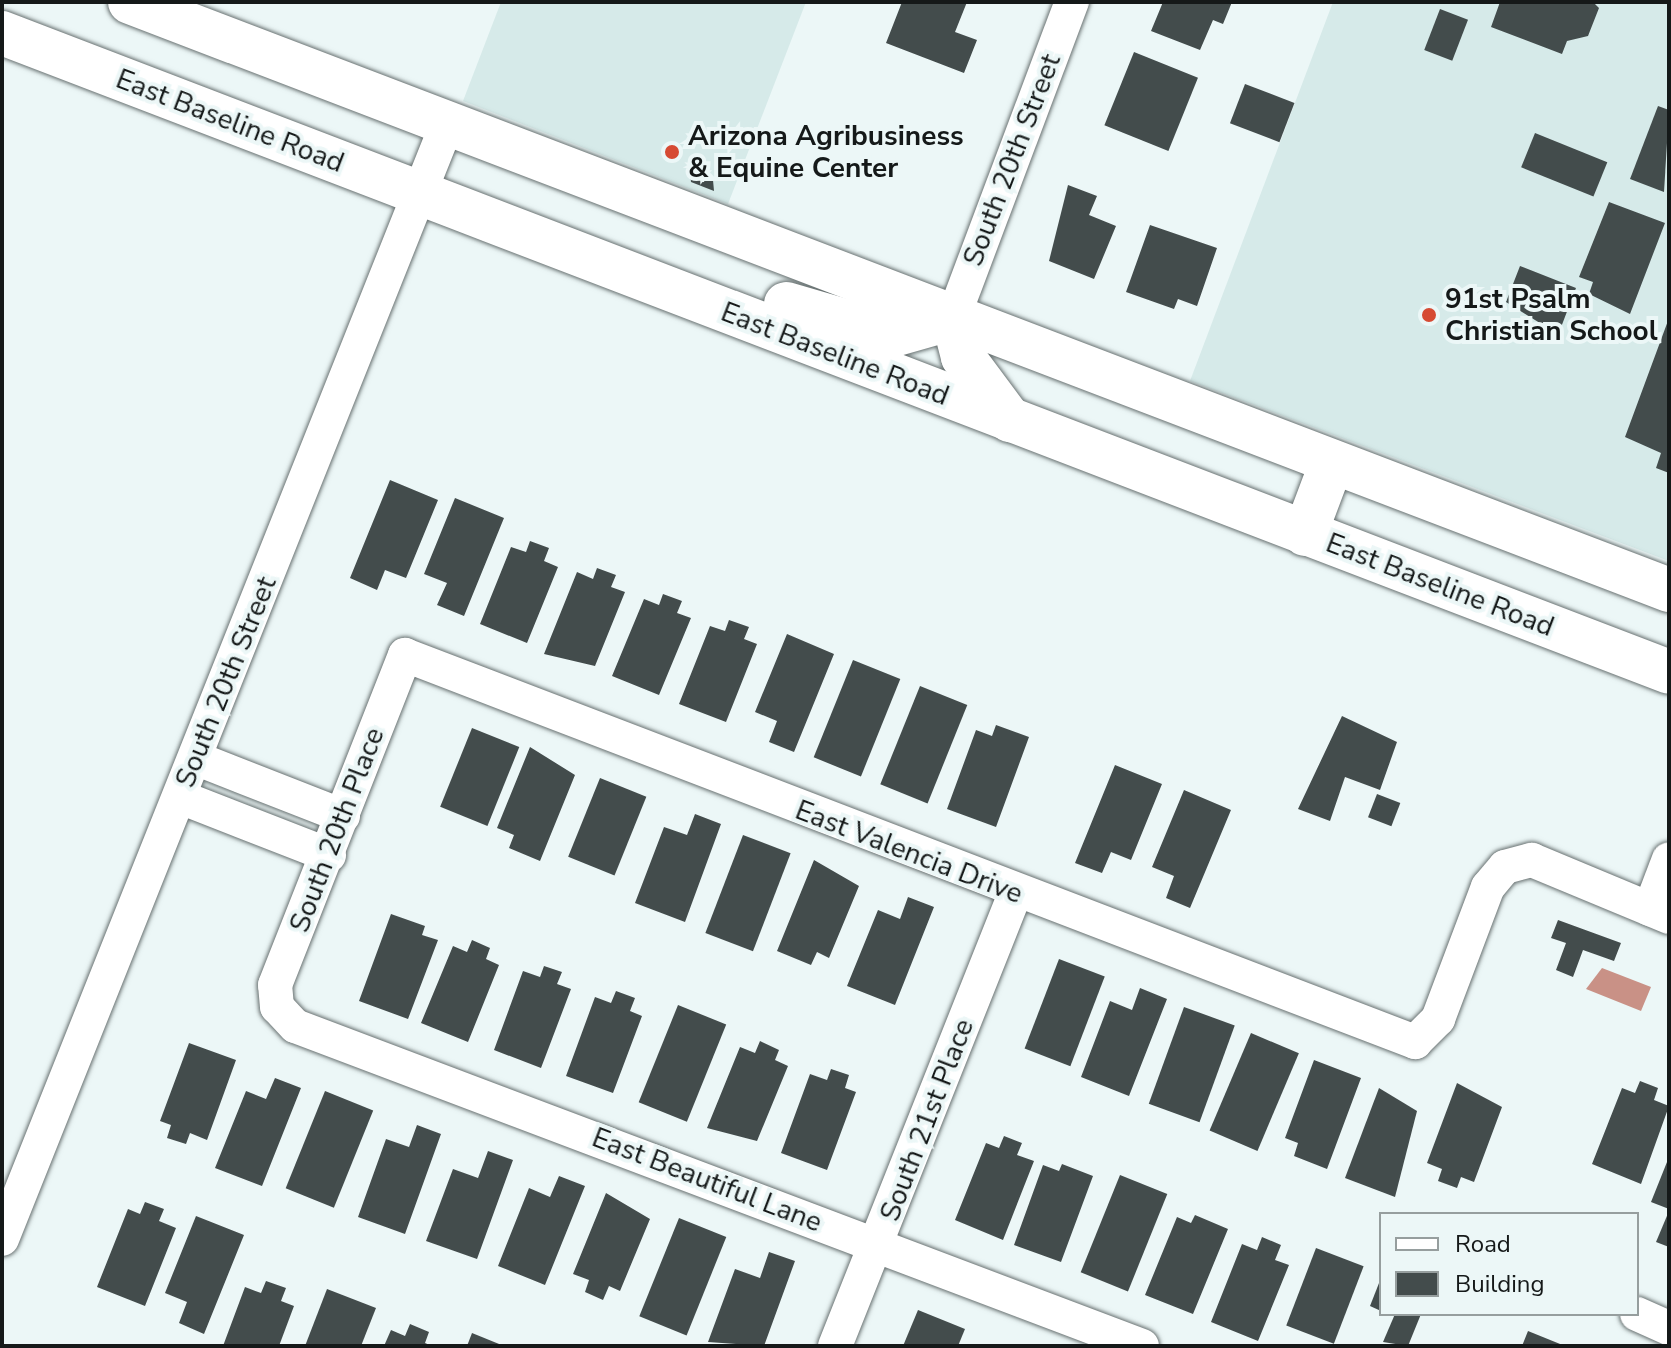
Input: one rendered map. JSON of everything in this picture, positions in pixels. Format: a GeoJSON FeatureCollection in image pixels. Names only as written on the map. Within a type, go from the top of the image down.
{"type":"FeatureCollection","features":[{"type":"Feature","properties":{"kind":"main road"},"geometry":{"type":"LineString","coordinates":[[130,2],[1669,590]]}},
{"type":"Feature","properties":{"kind":"main road","name":"East Baseline Road"},"geometry":{"type":"LineString","coordinates":[[2,33],[1669,672]]}},
{"type":"Feature","properties":{"kind":"main road"},"geometry":{"type":"LineString","coordinates":[[607,266],[704,274],[876,333],[914,332],[953,318]]}},
{"type":"Feature","properties":{"kind":"main road"},"geometry":{"type":"LineString","coordinates":[[953,318],[967,364],[1010,420]]}},
{"type":"Feature","properties":{"kind":"main road"},"geometry":{"type":"LineString","coordinates":[[1305,534],[1332,462]]}},
{"type":"Feature","properties":{"kind":"street","name":"South 20th Street"},"geometry":{"type":"LineString","coordinates":[[953,318],[1072,2]]}},
{"type":"Feature","properties":{"kind":"street","name":"South 20th Street"},"geometry":{"type":"LineString","coordinates":[[2,1239],[447,124]]}},
{"type":"Feature","properties":{"kind":"street","name":"South 20th Place"},"geometry":{"type":"LineString","coordinates":[[277,1007],[275,985],[329,855],[405,655]]}},
{"type":"Feature","properties":{"kind":"street","name":"East Valencia Drive"},"geometry":{"type":"LineString","coordinates":[[405,655],[1015,893],[1415,1042],[1438,1019],[1488,887],[1505,867],[1532,860],[1659,913]]}},
{"type":"Feature","properties":{"kind":"street"},"geometry":{"type":"LineString","coordinates":[[195,758],[343,816]]}},
{"type":"Feature","properties":{"kind":"street"},"geometry":{"type":"LineString","coordinates":[[180,797],[329,855]]}},
{"type":"Feature","properties":{"kind":"street"},"geometry":{"type":"LineString","coordinates":[[1659,913],[1669,859]]}},
{"type":"Feature","properties":{"kind":"street","name":"South 21st Place"},"geometry":{"type":"LineString","coordinates":[[835,1346],[879,1245],[1015,893]]}},
{"type":"Feature","properties":{"kind":"street","name":"East Beautiful Lane"},"geometry":{"type":"LineString","coordinates":[[277,1007],[295,1026],[1142,1346]]}},
{"type":"Feature","properties":{"kind":"street"},"geometry":{"type":"LineString","coordinates":[[1639,1315],[1669,1328]]}},
{"type":"Feature","properties":{"kind":"shaded area","name":"Arizona Agribusiness & Equine Center"},"geometry":{"type":"Polygon","coordinates":[[[501,2],[806,2],[728,204],[463,101],[501,2]]]}},
{"type":"Feature","properties":{"kind":"shaded area","name":"91st Psalm Christian School"},"geometry":{"type":"Polygon","coordinates":[[[1333,2],[1669,2],[1669,561],[1190,381],[1333,2]]]}},
{"type":"Feature","properties":{"kind":"shaded area"},"geometry":{"type":"Polygon","coordinates":[[[1602,968],[1651,987],[1641,1011],[1586,989],[1602,968]]]}},
{"type":"Feature","properties":{"kind":"building"},"geometry":{"type":"Polygon","coordinates":[[[902,2],[967,2],[955,32],[977,40],[964,73],[886,43],[902,2]]]}},
{"type":"Feature","properties":{"kind":"building"},"geometry":{"type":"Polygon","coordinates":[[[1163,2],[1232,2],[1223,24],[1213,20],[1200,50],[1151,31],[1163,2]]]}},
{"type":"Feature","properties":{"kind":"building"},"geometry":{"type":"Polygon","coordinates":[[[1500,2],[1593,2],[1599,8],[1588,36],[1567,41],[1562,54],[1491,27],[1500,2]]]}},
{"type":"Feature","properties":{"kind":"building"},"geometry":{"type":"Polygon","coordinates":[[[1440,9],[1468,20],[1452,61],[1424,50],[1440,9]]]}},
{"type":"Feature","properties":{"kind":"building"},"geometry":{"type":"Polygon","coordinates":[[[1134,52],[1198,78],[1168,151],[1104,125],[1134,52]]]}},
{"type":"Feature","properties":{"kind":"building"},"geometry":{"type":"Polygon","coordinates":[[[1245,84],[1294,103],[1279,142],[1230,123],[1245,84]]]}},
{"type":"Feature","properties":{"kind":"building"},"geometry":{"type":"Polygon","coordinates":[[[1658,106],[1669,110],[1664,192],[1630,179],[1658,106]]]}},
{"type":"Feature","properties":{"kind":"building"},"geometry":{"type":"Polygon","coordinates":[[[1535,133],[1607,162],[1593,197],[1521,167],[1535,133]]]}},
{"type":"Feature","properties":{"kind":"building"},"geometry":{"type":"Polygon","coordinates":[[[690,172],[713,180],[714,191],[691,182],[690,172]]]}},
{"type":"Feature","properties":{"kind":"building"},"geometry":{"type":"Polygon","coordinates":[[[1068,185],[1097,196],[1089,215],[1116,226],[1094,279],[1049,261],[1068,185]]]}},
{"type":"Feature","properties":{"kind":"building"},"geometry":{"type":"Polygon","coordinates":[[[1609,202],[1665,223],[1630,314],[1589,294],[1593,282],[1579,277],[1609,202]]]}},
{"type":"Feature","properties":{"kind":"building"},"geometry":{"type":"Polygon","coordinates":[[[1150,225],[1217,248],[1197,306],[1178,299],[1174,309],[1126,292],[1150,225]]]}},
{"type":"Feature","properties":{"kind":"building"},"geometry":{"type":"Polygon","coordinates":[[[1520,266],[1576,288],[1555,343],[1544,339],[1548,328],[1506,302],[1520,266]]]}},
{"type":"Feature","properties":{"kind":"building"},"geometry":{"type":"Polygon","coordinates":[[[1669,318],[1669,473],[1656,468],[1661,453],[1625,437],[1669,318]]]}},
{"type":"Feature","properties":{"kind":"building"},"geometry":{"type":"Polygon","coordinates":[[[390,480],[438,500],[406,578],[385,570],[377,590],[350,578],[390,480]]]}},
{"type":"Feature","properties":{"kind":"building"},"geometry":{"type":"Polygon","coordinates":[[[455,498],[504,518],[464,616],[437,605],[447,583],[424,574],[455,498]]]}},
{"type":"Feature","properties":{"kind":"building"},"geometry":{"type":"Polygon","coordinates":[[[530,541],[549,548],[544,561],[558,567],[527,643],[480,624],[511,547],[526,552],[530,541]]]}},
{"type":"Feature","properties":{"kind":"building"},"geometry":{"type":"Polygon","coordinates":[[[597,568],[616,575],[611,587],[625,592],[595,666],[544,654],[577,572],[593,579],[597,568]]]}},
{"type":"Feature","properties":{"kind":"building"},"geometry":{"type":"Polygon","coordinates":[[[663,594],[682,601],[677,613],[691,618],[659,695],[612,676],[644,599],[659,605],[663,594]]]}},
{"type":"Feature","properties":{"kind":"building"},"geometry":{"type":"Polygon","coordinates":[[[729,620],[749,627],[744,639],[757,644],[726,722],[679,704],[710,626],[725,631],[729,620]]]}},
{"type":"Feature","properties":{"kind":"building"},"geometry":{"type":"Polygon","coordinates":[[[787,634],[834,654],[794,752],[769,742],[777,721],[755,712],[787,634]]]}},
{"type":"Feature","properties":{"kind":"building"},"geometry":{"type":"Polygon","coordinates":[[[853,660],[900,679],[861,776],[814,757],[853,660]]]}},
{"type":"Feature","properties":{"kind":"building"},"geometry":{"type":"Polygon","coordinates":[[[920,686],[967,705],[928,803],[880,784],[920,686]]]}},
{"type":"Feature","properties":{"kind":"building"},"geometry":{"type":"Polygon","coordinates":[[[1342,716],[1397,742],[1380,790],[1345,777],[1330,821],[1298,809],[1342,716]]]}},
{"type":"Feature","properties":{"kind":"building"},"geometry":{"type":"Polygon","coordinates":[[[996,725],[1029,737],[996,827],[947,809],[976,730],[992,736],[996,725]]]}},
{"type":"Feature","properties":{"kind":"building"},"geometry":{"type":"Polygon","coordinates":[[[472,728],[519,747],[487,826],[440,807],[472,728]]]}},
{"type":"Feature","properties":{"kind":"building"},"geometry":{"type":"Polygon","coordinates":[[[530,747],[575,775],[540,861],[509,848],[514,835],[497,828],[530,747]]]}},
{"type":"Feature","properties":{"kind":"building"},"geometry":{"type":"Polygon","coordinates":[[[1115,765],[1162,784],[1131,860],[1111,852],[1102,873],[1075,863],[1115,765]]]}},
{"type":"Feature","properties":{"kind":"building"},"geometry":{"type":"Polygon","coordinates":[[[600,778],[646,797],[615,876],[568,857],[600,778]]]}},
{"type":"Feature","properties":{"kind":"building"},"geometry":{"type":"Polygon","coordinates":[[[1184,790],[1231,810],[1190,908],[1166,898],[1174,876],[1152,867],[1184,790]]]}},
{"type":"Feature","properties":{"kind":"building"},"geometry":{"type":"Polygon","coordinates":[[[1377,794],[1400,803],[1391,826],[1368,817],[1377,794]]]}},
{"type":"Feature","properties":{"kind":"building"},"geometry":{"type":"Polygon","coordinates":[[[695,814],[721,824],[685,922],[635,903],[664,827],[687,835],[695,814]]]}},
{"type":"Feature","properties":{"kind":"building"},"geometry":{"type":"Polygon","coordinates":[[[743,835],[791,853],[753,951],[705,933],[743,835]]]}},
{"type":"Feature","properties":{"kind":"building"},"geometry":{"type":"Polygon","coordinates":[[[814,860],[859,886],[829,958],[817,952],[811,965],[777,951],[814,860]]]}},
{"type":"Feature","properties":{"kind":"building"},"geometry":{"type":"Polygon","coordinates":[[[908,897],[934,907],[895,1005],[847,986],[878,910],[900,919],[908,897]]]}},
{"type":"Feature","properties":{"kind":"building"},"geometry":{"type":"Polygon","coordinates":[[[391,914],[425,926],[422,935],[438,940],[408,1019],[359,1001],[391,914]]]}},
{"type":"Feature","properties":{"kind":"building"},"geometry":{"type":"Polygon","coordinates":[[[1558,920],[1621,943],[1614,961],[1583,950],[1573,977],[1556,970],[1566,943],[1551,938],[1558,920]]]}},
{"type":"Feature","properties":{"kind":"building"},"geometry":{"type":"Polygon","coordinates":[[[472,940],[490,948],[486,959],[499,965],[468,1042],[421,1023],[453,946],[467,952],[472,940]]]}},
{"type":"Feature","properties":{"kind":"building"},"geometry":{"type":"Polygon","coordinates":[[[1059,959],[1105,977],[1070,1066],[1025,1049],[1059,959]]]}},
{"type":"Feature","properties":{"kind":"building"},"geometry":{"type":"Polygon","coordinates":[[[544,966],[562,972],[557,984],[571,989],[541,1068],[494,1050],[523,971],[540,977],[544,966]]]}},
{"type":"Feature","properties":{"kind":"building"},"geometry":{"type":"Polygon","coordinates":[[[1140,988],[1167,999],[1129,1096],[1081,1077],[1110,1001],[1132,1010],[1140,988]]]}},
{"type":"Feature","properties":{"kind":"building"},"geometry":{"type":"Polygon","coordinates":[[[616,991],[635,998],[630,1011],[642,1016],[613,1093],[566,1076],[595,997],[611,1003],[616,991]]]}},
{"type":"Feature","properties":{"kind":"building"},"geometry":{"type":"Polygon","coordinates":[[[678,1005],[726,1024],[687,1122],[639,1102],[678,1005]]]}},
{"type":"Feature","properties":{"kind":"building"},"geometry":{"type":"Polygon","coordinates":[[[1184,1007],[1235,1025],[1200,1122],[1149,1104],[1184,1007]]]}},
{"type":"Feature","properties":{"kind":"building"},"geometry":{"type":"Polygon","coordinates":[[[1251,1033],[1299,1053],[1257,1151],[1210,1131],[1251,1033]]]}},
{"type":"Feature","properties":{"kind":"building"},"geometry":{"type":"Polygon","coordinates":[[[760,1041],[779,1050],[775,1060],[788,1066],[757,1141],[707,1128],[740,1047],[755,1053],[760,1041]]]}},
{"type":"Feature","properties":{"kind":"building"},"geometry":{"type":"Polygon","coordinates":[[[189,1043],[236,1060],[207,1140],[190,1133],[186,1144],[167,1138],[171,1125],[160,1121],[189,1043]]]}},
{"type":"Feature","properties":{"kind":"building"},"geometry":{"type":"Polygon","coordinates":[[[1314,1060],[1361,1078],[1327,1169],[1294,1156],[1298,1143],[1285,1138],[1314,1060]]]}},
{"type":"Feature","properties":{"kind":"building"},"geometry":{"type":"Polygon","coordinates":[[[831,1069],[849,1075],[845,1088],[856,1092],[827,1170],[781,1153],[810,1074],[827,1080],[831,1069]]]}},
{"type":"Feature","properties":{"kind":"building"},"geometry":{"type":"Polygon","coordinates":[[[275,1078],[301,1088],[262,1186],[215,1168],[246,1091],[266,1099],[275,1078]]]}},
{"type":"Feature","properties":{"kind":"building"},"geometry":{"type":"Polygon","coordinates":[[[1640,1081],[1658,1088],[1654,1100],[1669,1106],[1641,1184],[1592,1164],[1622,1088],[1635,1093],[1640,1081]]]}},
{"type":"Feature","properties":{"kind":"building"},"geometry":{"type":"Polygon","coordinates":[[[1457,1083],[1502,1107],[1474,1182],[1461,1177],[1457,1188],[1438,1181],[1442,1169],[1427,1163],[1457,1083]]]}},
{"type":"Feature","properties":{"kind":"building"},"geometry":{"type":"Polygon","coordinates":[[[1379,1088],[1417,1111],[1395,1197],[1345,1178],[1379,1088]]]}},
{"type":"Feature","properties":{"kind":"building"},"geometry":{"type":"Polygon","coordinates":[[[325,1091],[373,1110],[334,1208],[286,1188],[325,1091]]]}},
{"type":"Feature","properties":{"kind":"building"},"geometry":{"type":"Polygon","coordinates":[[[417,1125],[441,1134],[405,1234],[358,1217],[386,1139],[409,1147],[417,1125]]]}},
{"type":"Feature","properties":{"kind":"building"},"geometry":{"type":"Polygon","coordinates":[[[1004,1136],[1022,1143],[1017,1155],[1034,1161],[1003,1240],[955,1220],[986,1143],[999,1148],[1004,1136]]]}},
{"type":"Feature","properties":{"kind":"building"},"geometry":{"type":"Polygon","coordinates":[[[488,1151],[513,1160],[477,1259],[426,1241],[453,1169],[478,1178],[488,1151]]]}},
{"type":"Feature","properties":{"kind":"building"},"geometry":{"type":"Polygon","coordinates":[[[1669,1157],[1669,1209],[1651,1202],[1669,1157]]]}},
{"type":"Feature","properties":{"kind":"building"},"geometry":{"type":"Polygon","coordinates":[[[1062,1164],[1093,1176],[1061,1262],[1014,1245],[1043,1165],[1059,1171],[1062,1164]]]}},
{"type":"Feature","properties":{"kind":"building"},"geometry":{"type":"Polygon","coordinates":[[[1120,1175],[1167,1194],[1128,1291],[1081,1272],[1120,1175]]]}},
{"type":"Feature","properties":{"kind":"building"},"geometry":{"type":"Polygon","coordinates":[[[559,1176],[585,1186],[545,1285],[498,1266],[529,1188],[550,1197],[559,1176]]]}},
{"type":"Feature","properties":{"kind":"building"},"geometry":{"type":"Polygon","coordinates":[[[606,1193],[650,1219],[620,1291],[609,1286],[603,1300],[585,1292],[589,1280],[573,1274],[606,1193]]]}},
{"type":"Feature","properties":{"kind":"building"},"geometry":{"type":"Polygon","coordinates":[[[145,1202],[164,1209],[159,1221],[176,1228],[145,1306],[97,1287],[128,1209],[140,1214],[145,1202]]]}},
{"type":"Feature","properties":{"kind":"building"},"geometry":{"type":"Polygon","coordinates":[[[1669,1211],[1669,1247],[1656,1242],[1669,1211]]]}},
{"type":"Feature","properties":{"kind":"building"},"geometry":{"type":"Polygon","coordinates":[[[1195,1215],[1228,1229],[1193,1314],[1145,1295],[1177,1217],[1191,1223],[1195,1215]]]}},
{"type":"Feature","properties":{"kind":"building"},"geometry":{"type":"Polygon","coordinates":[[[196,1216],[244,1235],[204,1334],[179,1323],[187,1302],[165,1293],[196,1216]]]}},
{"type":"Feature","properties":{"kind":"building"},"geometry":{"type":"Polygon","coordinates":[[[679,1218],[726,1237],[687,1335],[639,1316],[679,1218]]]}},
{"type":"Feature","properties":{"kind":"building"},"geometry":{"type":"Polygon","coordinates":[[[1262,1237],[1281,1245],[1275,1260],[1289,1265],[1258,1341],[1211,1322],[1242,1244],[1257,1250],[1262,1237]]]}},
{"type":"Feature","properties":{"kind":"building"},"geometry":{"type":"Polygon","coordinates":[[[1316,1248],[1364,1266],[1334,1344],[1286,1325],[1316,1248]]]}},
{"type":"Feature","properties":{"kind":"building"},"geometry":{"type":"Polygon","coordinates":[[[769,1252],[795,1261],[764,1346],[708,1342],[735,1269],[760,1278],[769,1252]]]}},
{"type":"Feature","properties":{"kind":"building"},"geometry":{"type":"Polygon","coordinates":[[[266,1281],[286,1288],[281,1301],[294,1306],[279,1346],[223,1346],[245,1287],[261,1293],[266,1281]]]}},
{"type":"Feature","properties":{"kind":"building"},"geometry":{"type":"Polygon","coordinates":[[[1379,1283],[1379,1310],[1370,1306],[1379,1283]]]}},
{"type":"Feature","properties":{"kind":"building"},"geometry":{"type":"Polygon","coordinates":[[[327,1289],[376,1308],[361,1346],[305,1346],[327,1289]]]}},
{"type":"Feature","properties":{"kind":"building"},"geometry":{"type":"Polygon","coordinates":[[[918,1310],[965,1329],[958,1346],[903,1346],[918,1310]]]}},
{"type":"Feature","properties":{"kind":"building"},"geometry":{"type":"Polygon","coordinates":[[[1394,1316],[1420,1316],[1408,1346],[1383,1342],[1394,1316]]]}},
{"type":"Feature","properties":{"kind":"building"},"geometry":{"type":"Polygon","coordinates":[[[410,1324],[429,1332],[425,1343],[432,1346],[384,1346],[391,1330],[405,1336],[410,1324]]]}},
{"type":"Feature","properties":{"kind":"building"},"geometry":{"type":"Polygon","coordinates":[[[1528,1331],[1565,1346],[1522,1346],[1528,1331]]]}},
{"type":"Feature","properties":{"kind":"building"},"geometry":{"type":"Polygon","coordinates":[[[472,1333],[504,1346],[467,1346],[472,1333]]]}},
{"type":"Feature","properties":{"kind":"place","name":"Arizona Agribusiness & Equine Center"},"geometry":{"type":"Point","coordinates":[672,152]}},
{"type":"Feature","properties":{"kind":"place","name":"91st Psalm Christian School"},"geometry":{"type":"Point","coordinates":[1429,315]}}]}
